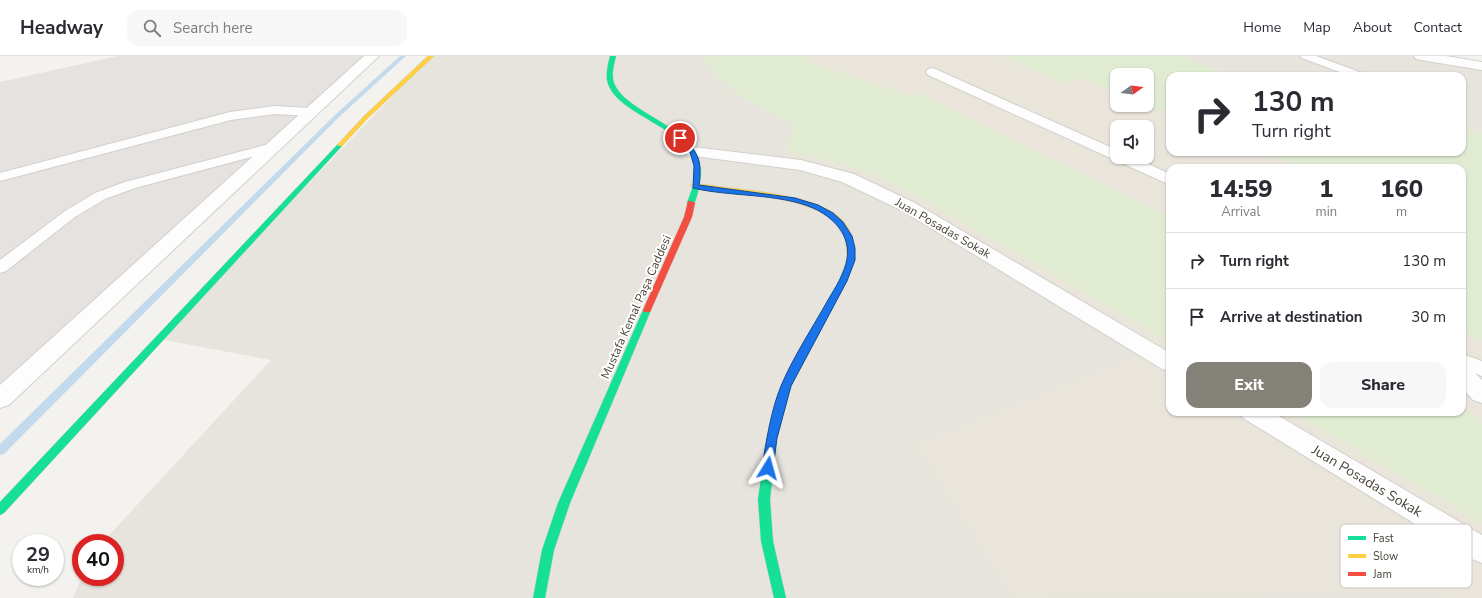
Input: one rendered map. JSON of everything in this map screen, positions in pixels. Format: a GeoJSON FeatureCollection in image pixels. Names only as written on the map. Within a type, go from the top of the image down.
{"type":"FeatureCollection","features":[{"type":"Feature","properties":{"kind":"street"},"geometry":{"type":"LineString","coordinates":[[0,399],[309,112],[372,56]]}},
{"type":"Feature","properties":{"kind":"street"},"geometry":{"type":"LineString","coordinates":[[0,510],[366,117],[431,56]]}},
{"type":"Feature","properties":{"kind":"street"},"geometry":{"type":"LineString","coordinates":[[613,56],[609,73],[612,86],[624,99],[680,138],[693,152]]}},
{"type":"Feature","properties":{"kind":"street"},"geometry":{"type":"LineString","coordinates":[[1421,56],[1482,66]]}},
{"type":"Feature","properties":{"kind":"street"},"geometry":{"type":"LineString","coordinates":[[932,72],[1110,153]]}},
{"type":"Feature","properties":{"kind":"street","name":"Mustafa Kemal Paşa Caddesi"},"geometry":{"type":"LineString","coordinates":[[539,598],[541,580],[555,527],[574,476],[688,217],[696,186],[698,166],[693,152]]}},
{"type":"Feature","properties":{"kind":"street","name":"Juan Posadas Sokak"},"geometry":{"type":"LineString","coordinates":[[693,152],[801,165],[848,178],[907,206],[1166,361]]}},
{"type":"Feature","properties":{"kind":"street"},"geometry":{"type":"LineString","coordinates":[[1134,164],[1166,178]]}},
{"type":"Feature","properties":{"kind":"street"},"geometry":{"type":"LineString","coordinates":[[696,186],[795,200],[815,206],[830,214],[841,223],[848,236],[851,248],[851,260],[843,281],[786,386],[772,438],[764,499],[767,541],[780,598]]}},
{"type":"Feature","properties":{"kind":"street"},"geometry":{"type":"LineString","coordinates":[[1466,378],[1482,394]]}},
{"type":"Feature","properties":{"kind":"street","name":"Juan Posadas Sokak"},"geometry":{"type":"LineString","coordinates":[[1259,416],[1439,524]]}},
{"type":"Feature","properties":{"kind":"street","name":"Juan Posadas Sokak"},"geometry":{"type":"LineString","coordinates":[[1472,544],[1482,550]]}},
{"type":"Feature","properties":{"kind":"lane"},"geometry":{"type":"LineString","coordinates":[[1306,56],[1350,72]]}},
{"type":"Feature","properties":{"kind":"lane"},"geometry":{"type":"LineString","coordinates":[[0,177],[225,117],[270,110],[309,112]]}},
{"type":"Feature","properties":{"kind":"lane"},"geometry":{"type":"LineString","coordinates":[[0,268],[70,214],[100,196],[130,185],[273,147]]}},
{"type":"Feature","properties":{"kind":"lane"},"geometry":{"type":"LineString","coordinates":[[1466,362],[1482,369]]}},
{"type":"Feature","properties":{"kind":"shaded area"},"geometry":{"type":"Polygon","coordinates":[[[118,56],[372,56],[0,399],[0,82],[118,56]]]}},
{"type":"Feature","properties":{"kind":"shaded area"},"geometry":{"type":"Polygon","coordinates":[[[431,56],[701,56],[716,75],[736,93],[791,123],[793,130],[783,162],[848,178],[1151,352],[919,445],[1340,565],[1340,588],[1422,588],[1443,594],[1450,598],[73,598],[78,586],[124,586],[124,534],[110,534],[271,360],[159,339],[431,56]]]}},
{"type":"Feature","properties":{"kind":"shaded area"},"geometry":{"type":"Polygon","coordinates":[[[701,56],[1179,56],[1222,72],[1166,72],[1166,156],[1419,156],[1433,164],[1166,164],[1166,416],[1466,416],[1466,183],[1482,193],[1482,598],[1450,598],[1443,594],[1013,596],[918,445],[1150,352],[877,191],[783,162],[793,130],[791,123],[736,93],[716,75],[701,56]]]}},
{"type":"Feature","properties":{"kind":"shaded area"},"geometry":{"type":"Polygon","coordinates":[[[1179,56],[1421,56],[1482,66],[1482,134],[1466,128],[1466,72],[1222,72],[1179,56]]]}},
{"type":"Feature","properties":{"kind":"green space"},"geometry":{"type":"Polygon","coordinates":[[[701,56],[807,56],[808,62],[911,96],[918,93],[1166,216],[1166,340],[905,190],[856,169],[823,159],[786,152],[793,130],[791,123],[736,93],[716,75],[701,56]]]}},
{"type":"Feature","properties":{"kind":"green space"},"geometry":{"type":"Polygon","coordinates":[[[1000,56],[1179,56],[1222,72],[1166,72],[1166,112],[1154,108],[1154,68],[1110,68],[1110,90],[1080,78],[1065,83],[1000,56]]]}},
{"type":"Feature","properties":{"kind":"green space"},"geometry":{"type":"Polygon","coordinates":[[[1466,128],[1482,134],[1482,341],[1466,334],[1466,164],[1291,164],[1272,156],[1466,156],[1466,128]]]}},
{"type":"Feature","properties":{"kind":"green space"},"geometry":{"type":"Polygon","coordinates":[[[1466,408],[1482,425],[1482,523],[1298,416],[1466,416],[1466,408]]]}},
{"type":"Feature","properties":{"kind":"waterway"},"geometry":{"type":"LineString","coordinates":[[0,451],[337,116],[403,56]]}},
{"type":"Feature","properties":{"kind":"traffic: fast"},"geometry":{"type":"LineString","coordinates":[[613,56],[610,78],[612,86],[620,96],[631,106],[673,133],[685,143],[694,154],[698,166],[698,175],[691,203]]}},
{"type":"Feature","properties":{"kind":"traffic: fast"},"geometry":{"type":"LineString","coordinates":[[0,510],[340,145]]}},
{"type":"Feature","properties":{"kind":"traffic: fast"},"geometry":{"type":"LineString","coordinates":[[780,598],[767,541],[764,499],[772,438],[786,386],[843,281],[851,260]]}},
{"type":"Feature","properties":{"kind":"traffic: fast"},"geometry":{"type":"LineString","coordinates":[[539,598],[548,550],[564,503],[647,310]]}},
{"type":"Feature","properties":{"kind":"traffic: slow"},"geometry":{"type":"LineString","coordinates":[[340,145],[366,117],[431,56]]}},
{"type":"Feature","properties":{"kind":"traffic: slow"},"geometry":{"type":"LineString","coordinates":[[695,186],[772,196],[794,200],[813,206],[829,214],[844,227],[850,245],[851,260]]}},
{"type":"Feature","properties":{"kind":"traffic: jam"},"geometry":{"type":"LineString","coordinates":[[647,310],[688,217],[691,203]]}},
{"type":"Feature","properties":{"kind":"route"},"geometry":{"type":"LineString","coordinates":[[680,138],[693,152],[698,166],[696,186],[795,200],[815,206],[830,214],[841,223],[848,236],[851,248],[851,260],[843,281],[810,339],[786,386],[772,438],[768,468]]}}]}
